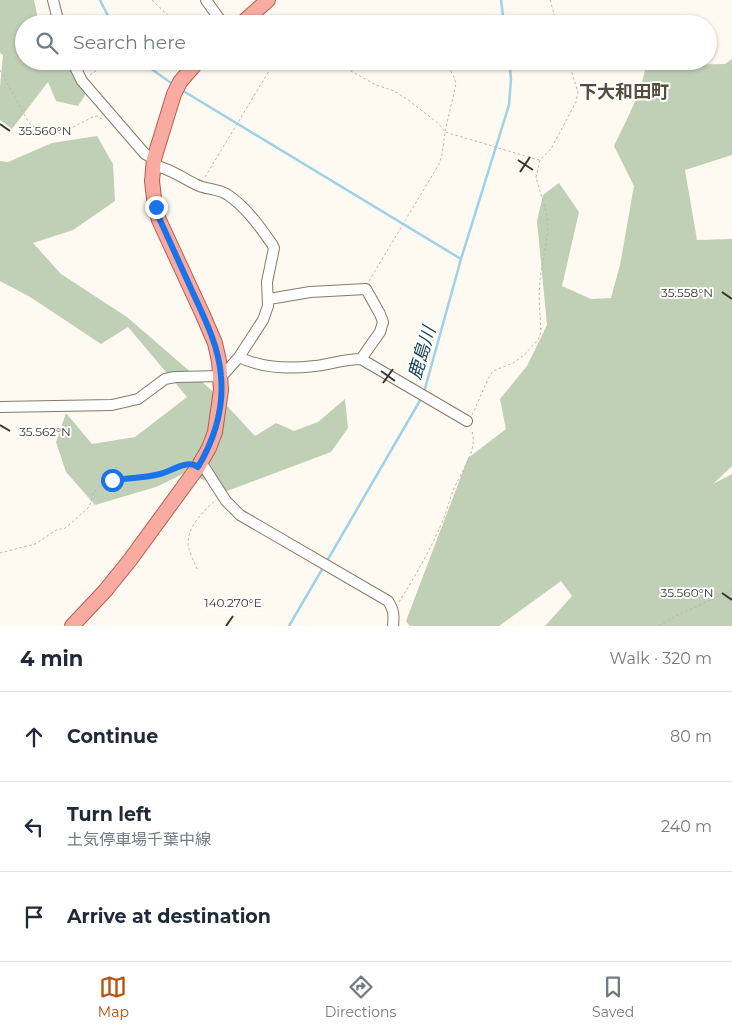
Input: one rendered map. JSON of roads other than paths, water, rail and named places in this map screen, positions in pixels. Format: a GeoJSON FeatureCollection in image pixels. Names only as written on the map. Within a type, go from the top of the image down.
{"type":"FeatureCollection","features":[{"type":"Feature","properties":{"kind":"main road"},"geometry":{"type":"LineString","coordinates":[[251,15],[268,0]]}},
{"type":"Feature","properties":{"kind":"main road"},"geometry":{"type":"LineString","coordinates":[[72,626],[105,591],[130,560],[199,464],[209,448],[215,432],[222,376],[214,343],[160,220],[153,194],[153,162],[174,94],[180,82],[190,70]]}},
{"type":"Feature","properties":{"kind":"street"},"geometry":{"type":"LineString","coordinates":[[53,0],[57,15]]}},
{"type":"Feature","properties":{"kind":"street"},"geometry":{"type":"LineString","coordinates":[[206,0],[217,15]]}},
{"type":"Feature","properties":{"kind":"street"},"geometry":{"type":"LineString","coordinates":[[0,407],[112,405],[138,399],[165,379],[222,376],[239,358],[263,320],[269,300],[267,282],[268,270],[273,254],[272,244],[254,220],[228,195],[200,186],[153,162],[82,81],[76,70]]}},
{"type":"Feature","properties":{"kind":"street"},"geometry":{"type":"LineString","coordinates":[[269,300],[310,292],[366,289],[383,322],[380,332],[361,359]]}},
{"type":"Feature","properties":{"kind":"street"},"geometry":{"type":"LineString","coordinates":[[239,358],[258,364],[284,368],[316,366],[348,359],[361,359],[468,421]]}},
{"type":"Feature","properties":{"kind":"street"},"geometry":{"type":"LineString","coordinates":[[199,464],[231,508],[240,515],[388,602],[394,611],[393,626]]}},
{"type":"Feature","properties":{"kind":"waterway"},"geometry":{"type":"LineString","coordinates":[[100,0],[108,15]]}},
{"type":"Feature","properties":{"kind":"waterway","name":"鹿島川"},"geometry":{"type":"LineString","coordinates":[[501,0],[503,15]]}},
{"type":"Feature","properties":{"kind":"waterway"},"geometry":{"type":"LineString","coordinates":[[153,70],[174,85]]}},
{"type":"Feature","properties":{"kind":"waterway","name":"鹿島川"},"geometry":{"type":"LineString","coordinates":[[424,392],[461,259],[509,105],[510,70]]}},
{"type":"Feature","properties":{"kind":"waterway"},"geometry":{"type":"LineString","coordinates":[[180,89],[461,259]]}},
{"type":"Feature","properties":{"kind":"waterway","name":"鹿島川"},"geometry":{"type":"LineString","coordinates":[[327,561],[422,397]]}},
{"type":"Feature","properties":{"kind":"waterway","name":"鹿島川"},"geometry":{"type":"LineString","coordinates":[[289,626],[324,566]]}},
{"type":"Feature","properties":{"kind":"district","name":"下大和田町"},"geometry":{"type":"Point","coordinates":[624,92]}}]}
